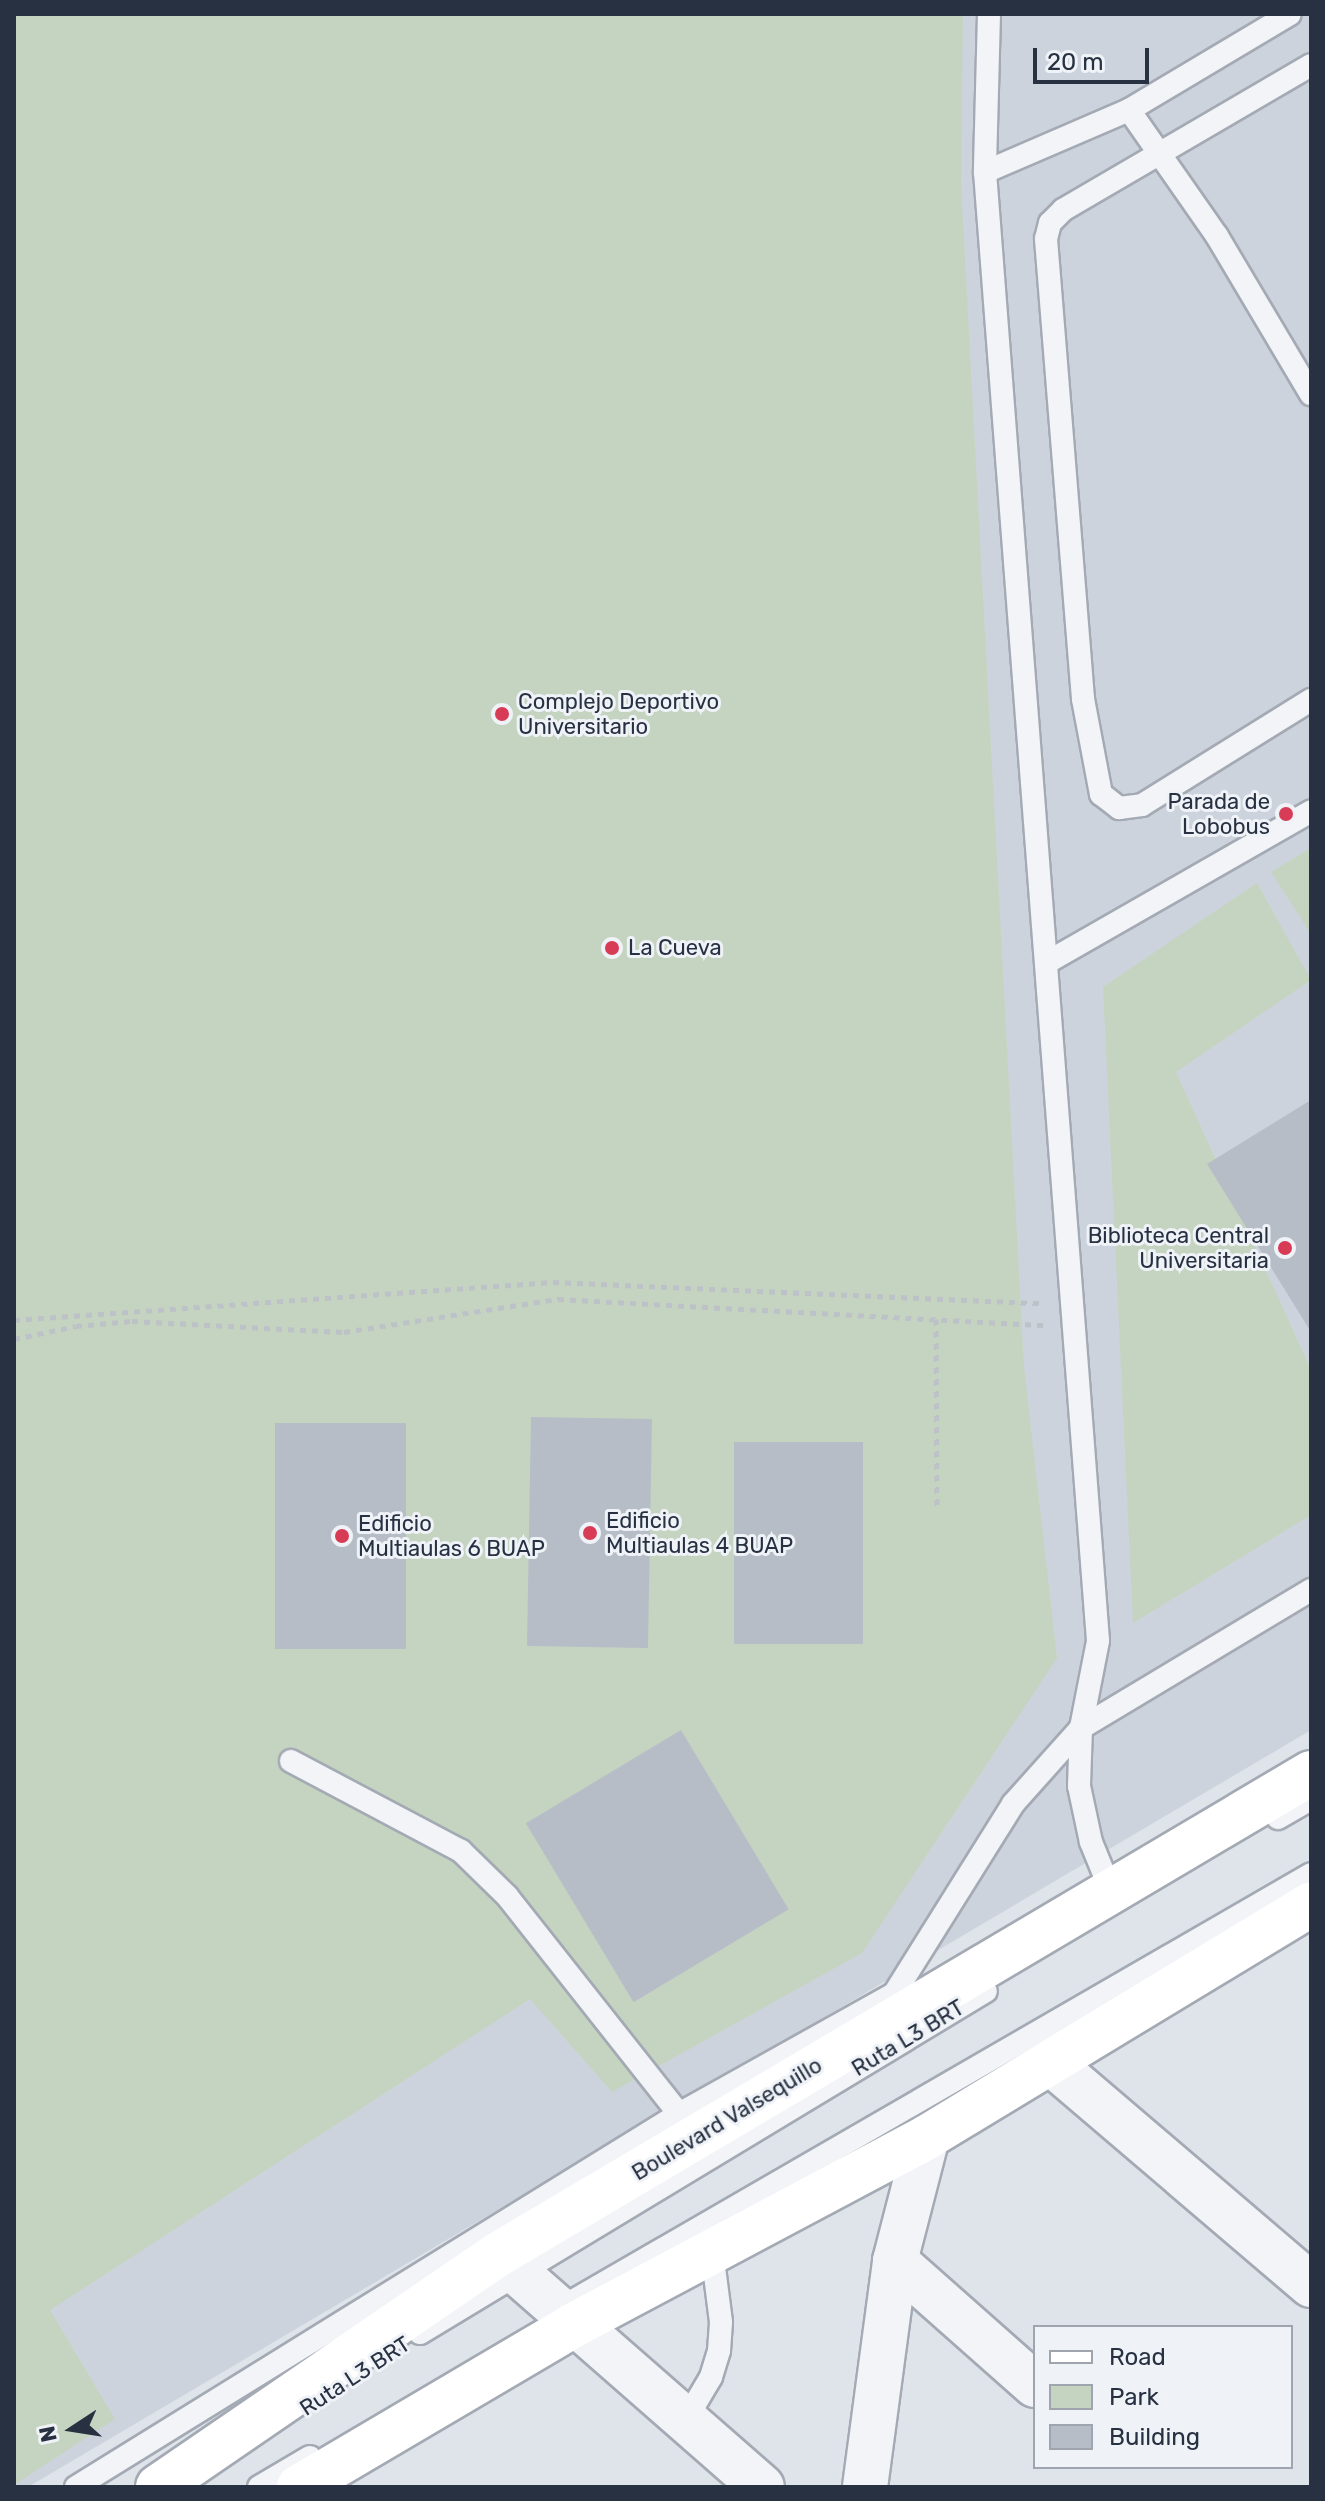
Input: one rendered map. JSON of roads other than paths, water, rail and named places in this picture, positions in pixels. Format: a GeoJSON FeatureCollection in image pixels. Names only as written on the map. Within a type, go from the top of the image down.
{"type":"FeatureCollection","features":[{"type":"Feature","properties":{"kind":"main road","name":"Boulevard Valsequillo"},"geometry":{"type":"LineString","coordinates":[[158,2487],[506,2264],[1111,1891],[1311,1773]]}},
{"type":"Feature","properties":{"kind":"main road"},"geometry":{"type":"LineString","coordinates":[[299,2487],[564,2318],[712,2252],[927,2137],[1311,1904]]}},
{"type":"Feature","properties":{"kind":"street"},"geometry":{"type":"LineString","coordinates":[[1051,2063],[1311,2285]]}},
{"type":"Feature","properties":{"kind":"street"},"geometry":{"type":"LineString","coordinates":[[865,2487],[895,2261],[927,2137]]}},
{"type":"Feature","properties":{"kind":"street"},"geometry":{"type":"LineString","coordinates":[[895,2261],[1033,2383]]}},
{"type":"Feature","properties":{"kind":"street"},"geometry":{"type":"LineString","coordinates":[[506,2264],[564,2318],[762,2487]]}},
{"type":"Feature","properties":{"kind":"lane"},"geometry":{"type":"LineString","coordinates":[[989,14],[985,172],[1098,1641],[1081,1728],[1079,1786],[1091,1842],[1111,1891]]}},
{"type":"Feature","properties":{"kind":"lane"},"geometry":{"type":"LineString","coordinates":[[985,172],[1129,110],[1290,14]]}},
{"type":"Feature","properties":{"kind":"lane"},"geometry":{"type":"LineString","coordinates":[[1311,65],[1063,210],[1050,223],[1046,239],[1081,683],[1101,794],[1119,808],[1142,805],[1311,700]]}},
{"type":"Feature","properties":{"kind":"lane"},"geometry":{"type":"LineString","coordinates":[[1129,110],[1163,154],[1311,394]]}},
{"type":"Feature","properties":{"kind":"lane"},"geometry":{"type":"LineString","coordinates":[[1046,963],[1311,811]]}},
{"type":"Feature","properties":{"kind":"lane"},"geometry":{"type":"LineString","coordinates":[[76,2487],[679,2114],[894,1994],[1013,1804],[1081,1728],[1311,1590]]}},
{"type":"Feature","properties":{"kind":"lane"},"geometry":{"type":"LineString","coordinates":[[291,1761],[461,1851],[507,1896],[679,2114]]}},
{"type":"Feature","properties":{"kind":"lane","name":"Ruta L3 BRT"},"geometry":{"type":"LineString","coordinates":[[183,2487],[506,2264],[1311,1799]]}},
{"type":"Feature","properties":{"kind":"lane"},"geometry":{"type":"LineString","coordinates":[[259,2487],[564,2318],[1311,1874]]}},
{"type":"Feature","properties":{"kind":"lane"},"geometry":{"type":"LineString","coordinates":[[685,2421],[711,2377],[719,2351],[721,2322],[712,2252]]}},
{"type":"Feature","properties":{"kind":"place","name":"Complejo Deportivo Universitario"},"geometry":{"type":"Point","coordinates":[502,714]}},
{"type":"Feature","properties":{"kind":"place","name":"Parada de Lobobus"},"geometry":{"type":"Point","coordinates":[1286,814]}},
{"type":"Feature","properties":{"kind":"place","name":"La Cueva"},"geometry":{"type":"Point","coordinates":[612,948]}},
{"type":"Feature","properties":{"kind":"place","name":"Biblioteca Central Universitaria"},"geometry":{"type":"Point","coordinates":[1285,1248]}},
{"type":"Feature","properties":{"kind":"place","name":"Edificio Multiaulas 4 BUAP"},"geometry":{"type":"Point","coordinates":[590,1533]}},
{"type":"Feature","properties":{"kind":"place","name":"Edificio Multiaulas 6 BUAP"},"geometry":{"type":"Point","coordinates":[342,1536]}}]}
